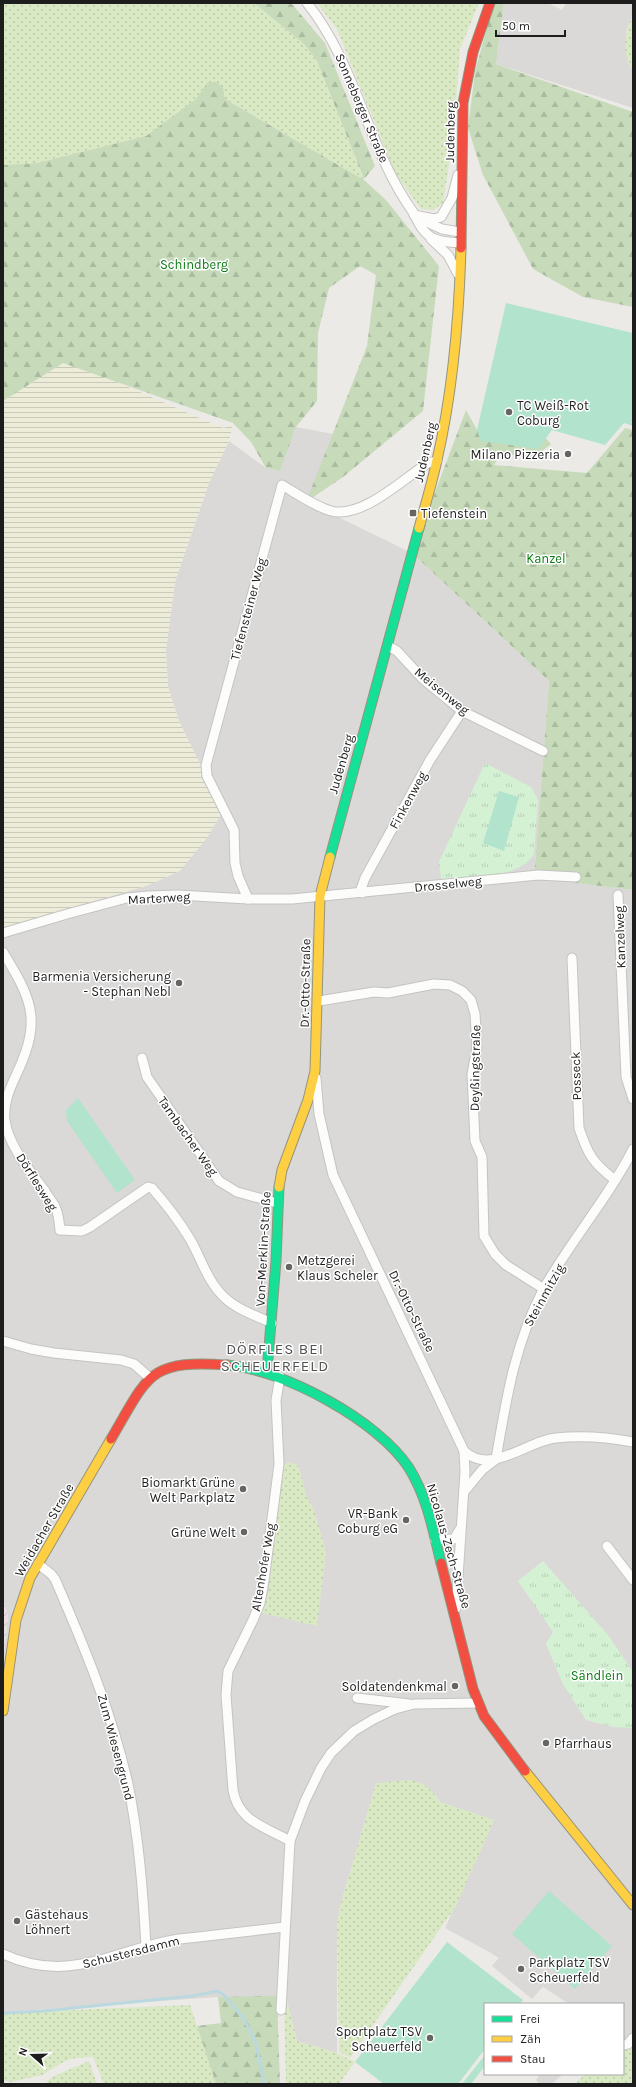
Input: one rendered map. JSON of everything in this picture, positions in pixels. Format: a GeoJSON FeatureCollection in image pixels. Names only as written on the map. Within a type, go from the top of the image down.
{"type":"FeatureCollection","features":[{"type":"Feature","properties":{"kind":"street","name":"Sonneberger Straße"},"geometry":{"type":"LineString","coordinates":[[307,3],[330,35],[358,93],[376,144],[395,183],[424,232],[448,255],[459,276]]}},
{"type":"Feature","properties":{"kind":"street","name":"Judenberg"},"geometry":{"type":"LineString","coordinates":[[320,896],[339,820],[388,646],[437,461],[450,394],[458,306],[463,103],[466,74],[479,30],[490,3]]}},
{"type":"Feature","properties":{"kind":"street"},"geometry":{"type":"LineString","coordinates":[[414,214],[434,219],[441,217],[445,213],[452,198],[462,156]]}},
{"type":"Feature","properties":{"kind":"street","name":"Sonneberger Straße"},"geometry":{"type":"LineString","coordinates":[[414,214],[432,226],[451,232],[460,232]]}},
{"type":"Feature","properties":{"kind":"street"},"geometry":{"type":"LineString","coordinates":[[424,232],[440,241],[460,243]]}},
{"type":"Feature","properties":{"kind":"street","name":"Tiefensteiner Weg"},"geometry":{"type":"LineString","coordinates":[[248,899],[235,863],[234,830],[207,776],[206,765],[282,485],[312,503],[329,510],[347,512],[358,509],[428,463],[437,461]]}},
{"type":"Feature","properties":{"kind":"street","name":"Meisenweg"},"geometry":{"type":"LineString","coordinates":[[388,646],[397,651],[423,679],[462,711],[542,751]]}},
{"type":"Feature","properties":{"kind":"street","name":"Finkenweg"},"geometry":{"type":"LineString","coordinates":[[362,892],[361,889],[365,878],[430,760],[462,711]]}},
{"type":"Feature","properties":{"kind":"street","name":"Drosselweg"},"geometry":{"type":"LineString","coordinates":[[320,896],[538,875],[576,877]]}},
{"type":"Feature","properties":{"kind":"street","name":"Kanzelweg"},"geometry":{"type":"LineString","coordinates":[[618,894],[626,1077],[633,1099]]}},
{"type":"Feature","properties":{"kind":"street","name":"Marterweg"},"geometry":{"type":"LineString","coordinates":[[3,933],[127,898],[178,895],[248,899],[320,896]]}},
{"type":"Feature","properties":{"kind":"street","name":"Dr.-Otto-Straße"},"geometry":{"type":"LineString","coordinates":[[320,896],[315,1071],[319,1112],[333,1175],[464,1451],[464,1492],[455,1618]]}},
{"type":"Feature","properties":{"kind":"street","name":"Dörflesweg"},"geometry":{"type":"LineString","coordinates":[[3,952],[26,992],[31,1009],[32,1024],[27,1049],[9,1090],[5,1121],[15,1146],[56,1208],[60,1230],[82,1231],[148,1187],[152,1188],[175,1216],[190,1240],[209,1279],[224,1297],[238,1307],[272,1323]]}},
{"type":"Feature","properties":{"kind":"street","name":"Posseck"},"geometry":{"type":"LineString","coordinates":[[572,958],[579,1128],[584,1144],[593,1161],[615,1180]]}},
{"type":"Feature","properties":{"kind":"street","name":"Deyßingstraße"},"geometry":{"type":"LineString","coordinates":[[318,1001],[374,992],[388,993],[434,984],[450,985],[462,991],[471,1000],[475,1014],[476,1027],[477,1047],[472,1074],[476,1142],[482,1157],[484,1236],[495,1254],[506,1265],[544,1289]]}},
{"type":"Feature","properties":{"kind":"street","name":"Tambacher Weg"},"geometry":{"type":"LineString","coordinates":[[142,1058],[147,1077],[219,1181],[237,1192],[276,1203]]}},
{"type":"Feature","properties":{"kind":"street","name":"Dr.-Otto-Straße"},"geometry":{"type":"LineString","coordinates":[[306,1104],[315,1071]]}},
{"type":"Feature","properties":{"kind":"street","name":"Dr.-Otto-Straße"},"geometry":{"type":"LineString","coordinates":[[306,1104],[314,1100],[319,1112]]}},
{"type":"Feature","properties":{"kind":"street","name":"Von-Merklin-Straße"},"geometry":{"type":"LineString","coordinates":[[267,1372],[276,1261],[276,1203],[282,1170],[306,1104]]}},
{"type":"Feature","properties":{"kind":"street","name":"Steinmitzig"},"geometry":{"type":"LineString","coordinates":[[496,1459],[515,1359],[523,1332],[544,1289],[615,1180],[633,1149]]}},
{"type":"Feature","properties":{"kind":"street"},"geometry":{"type":"LineString","coordinates":[[3,1341],[30,1349],[54,1353],[121,1360],[134,1364],[150,1378]]}},
{"type":"Feature","properties":{"kind":"street","name":"Nicolaus-Zech-Straße"},"geometry":{"type":"LineString","coordinates":[[150,1378],[162,1370],[191,1364],[255,1368],[280,1377],[357,1420],[392,1446],[410,1468],[418,1483],[428,1509],[455,1618],[478,1703],[484,1716],[505,1746],[633,1905]]}},
{"type":"Feature","properties":{"kind":"street","name":"Altenhofer Weg"},"geometry":{"type":"LineString","coordinates":[[280,1377],[276,1400],[279,1464],[264,1581],[260,1603],[254,1620],[228,1671],[226,1695],[233,1790],[237,1805],[240,1811],[251,1820],[290,1841]]}},
{"type":"Feature","properties":{"kind":"street","name":"Weidacher Straße"},"geometry":{"type":"LineString","coordinates":[[3,1711],[16,1620],[30,1578],[142,1386],[150,1378]]}},
{"type":"Feature","properties":{"kind":"street"},"geometry":{"type":"LineString","coordinates":[[464,1451],[471,1458],[482,1461],[496,1459],[554,1438],[595,1436],[633,1442]]}},
{"type":"Feature","properties":{"kind":"street"},"geometry":{"type":"LineString","coordinates":[[464,1492],[482,1470],[496,1459]]}},
{"type":"Feature","properties":{"kind":"street"},"geometry":{"type":"LineString","coordinates":[[435,1540],[455,1538],[461,1524]]}},
{"type":"Feature","properties":{"kind":"street"},"geometry":{"type":"LineString","coordinates":[[607,1546],[633,1580]]}},
{"type":"Feature","properties":{"kind":"street","name":"Zum Wiesengrund"},"geometry":{"type":"LineString","coordinates":[[38,1564],[55,1579],[93,1669],[115,1733],[132,1806],[142,1882],[146,1946]]}},
{"type":"Feature","properties":{"kind":"street"},"geometry":{"type":"LineString","coordinates":[[357,1698],[414,1704],[478,1703]]}},
{"type":"Feature","properties":{"kind":"street"},"geometry":{"type":"LineString","coordinates":[[281,2010],[290,1841],[305,1800],[321,1768],[343,1740],[374,1719],[395,1709],[414,1704]]}},
{"type":"Feature","properties":{"kind":"street","name":"Schustersdamm"},"geometry":{"type":"LineString","coordinates":[[3,1954],[33,1965],[59,1967],[109,1959],[146,1946],[169,1940],[285,1927]]}},
{"type":"Feature","properties":{"kind":"street"},"geometry":{"type":"LineString","coordinates":[[624,2046],[628,2044],[633,2038]]}},
{"type":"Feature","properties":{"kind":"shaded area"},"geometry":{"type":"Polygon","coordinates":[[[504,3],[548,3],[562,10],[566,3],[633,3],[633,14],[626,32],[628,62],[633,71],[633,108],[496,64],[504,3]]]}},
{"type":"Feature","properties":{"kind":"shaded area"},"geometry":{"type":"Polygon","coordinates":[[[296,427],[333,434],[307,502],[412,553],[549,681],[534,878],[633,890],[633,2032],[627,2042],[624,2041],[624,2003],[567,2003],[491,1953],[445,1928],[494,1820],[440,1802],[435,1794],[376,1783],[340,1907],[337,1925],[337,2053],[297,2041],[286,1997],[218,1997],[3,2012],[3,1663],[8,1615],[3,1600],[3,928],[149,885],[223,811],[179,721],[168,687],[166,650],[175,582],[209,483],[229,441],[266,468],[280,471],[296,427]]]}},
{"type":"Feature","properties":{"kind":"shaded area"},"geometry":{"type":"Polygon","coordinates":[[[279,904],[279,911],[256,912],[256,905],[279,904]]]}},
{"type":"Feature","properties":{"kind":"shaded area","name":"Biomarkt Grüne Welt Parkplatz"},"geometry":{"type":"Polygon","coordinates":[[[262,1478],[263,1498],[224,1500],[222,1480],[262,1478]]]}},
{"type":"Feature","properties":{"kind":"shaded area"},"geometry":{"type":"Polygon","coordinates":[[[435,1487],[443,1515],[438,1516],[430,1488],[435,1487]]]}},
{"type":"Feature","properties":{"kind":"shaded area"},"geometry":{"type":"Polygon","coordinates":[[[459,1494],[458,1516],[451,1518],[451,1496],[459,1494]]]}},
{"type":"Feature","properties":{"kind":"shaded area"},"geometry":{"type":"Polygon","coordinates":[[[3,1600],[8,1615],[3,1663],[3,1600]]]}},
{"type":"Feature","properties":{"kind":"shaded area"},"geometry":{"type":"Polygon","coordinates":[[[350,1648],[354,1692],[347,1690],[343,1649],[350,1648]]]}},
{"type":"Feature","properties":{"kind":"shaded area"},"geometry":{"type":"Polygon","coordinates":[[[579,1811],[626,1867],[618,1872],[573,1816],[579,1811]]]}},
{"type":"Feature","properties":{"kind":"shaded area"},"geometry":{"type":"Polygon","coordinates":[[[93,1845],[97,1861],[83,1871],[38,1884],[34,1869],[37,1860],[93,1845]]]}},
{"type":"Feature","properties":{"kind":"shaded area","name":"Parkplatz TSV Scheuerfeld"},"geometry":{"type":"Polygon","coordinates":[[[514,1940],[549,1972],[548,1981],[532,1999],[492,1966],[514,1940]]]}},
{"type":"Feature","properties":{"kind":"shaded area"},"geometry":{"type":"Polygon","coordinates":[[[539,2075],[562,2075],[552,2084],[539,2084],[536,2080],[539,2075]]]}},
{"type":"Feature","properties":{"kind":"green space"},"geometry":{"type":"Polygon","coordinates":[[[3,3],[254,3],[304,44],[317,61],[364,180],[225,99],[223,87],[208,82],[197,99],[146,136],[37,163],[3,165],[3,3]]]}},
{"type":"Feature","properties":{"kind":"green space"},"geometry":{"type":"Polygon","coordinates":[[[254,3],[291,3],[325,43],[375,166],[364,179],[317,61],[304,44],[254,3]]]}},
{"type":"Feature","properties":{"kind":"green space"},"geometry":{"type":"Polygon","coordinates":[[[317,3],[479,3],[460,49],[453,139],[443,203],[433,210],[421,209],[395,173],[337,29],[317,3]]]}},
{"type":"Feature","properties":{"kind":"green space"},"geometry":{"type":"Polygon","coordinates":[[[496,3],[504,3],[496,64],[633,112],[633,307],[583,297],[533,269],[483,175],[468,128],[475,72],[489,20],[496,3]]]}},
{"type":"Feature","properties":{"kind":"green space"},"geometry":{"type":"Polygon","coordinates":[[[633,14],[633,71],[627,56],[626,36],[633,14]]]}},
{"type":"Feature","properties":{"kind":"green space","name":"Schindberg"},"geometry":{"type":"Polygon","coordinates":[[[208,82],[216,82],[223,87],[225,99],[364,180],[386,200],[439,266],[423,411],[343,477],[306,502],[367,346],[376,275],[360,266],[329,288],[318,333],[317,401],[296,427],[280,471],[266,468],[251,442],[233,423],[63,363],[3,401],[3,165],[37,163],[146,136],[196,99],[208,82]]]}},
{"type":"Feature","properties":{"kind":"green space"},"geometry":{"type":"Polygon","coordinates":[[[506,303],[633,333],[633,426],[624,423],[605,445],[552,430],[538,449],[481,441],[477,430],[506,303]]]}},
{"type":"Feature","properties":{"kind":"green space"},"geometry":{"type":"Polygon","coordinates":[[[63,363],[82,367],[224,428],[233,423],[229,441],[209,483],[175,582],[166,650],[168,687],[179,721],[223,811],[207,838],[180,871],[149,885],[3,928],[3,401],[63,363]]]}},
{"type":"Feature","properties":{"kind":"green space","name":"Kanzel"},"geometry":{"type":"Polygon","coordinates":[[[466,410],[477,430],[532,423],[551,444],[532,459],[502,452],[494,465],[587,473],[625,428],[633,430],[633,890],[534,878],[549,681],[412,553],[466,410]]]}},
{"type":"Feature","properties":{"kind":"green space"},"geometry":{"type":"Polygon","coordinates":[[[485,763],[531,787],[538,800],[534,854],[527,862],[517,869],[505,873],[492,876],[441,879],[439,862],[485,763]]]}},
{"type":"Feature","properties":{"kind":"green space"},"geometry":{"type":"Polygon","coordinates":[[[499,791],[519,797],[504,851],[483,843],[499,791]]]}},
{"type":"Feature","properties":{"kind":"green space"},"geometry":{"type":"Polygon","coordinates":[[[78,1098],[135,1180],[117,1193],[67,1121],[66,1110],[78,1098]]]}},
{"type":"Feature","properties":{"kind":"green space"},"geometry":{"type":"Polygon","coordinates":[[[287,1462],[296,1464],[299,1467],[306,1495],[314,1510],[326,1552],[317,1626],[262,1613],[268,1594],[284,1465],[287,1462]]]}},
{"type":"Feature","properties":{"kind":"green space","name":"Sändlein"},"geometry":{"type":"Polygon","coordinates":[[[543,1561],[608,1635],[633,1672],[633,1728],[614,1727],[586,1720],[563,1684],[546,1644],[553,1632],[518,1581],[543,1561]]]}},
{"type":"Feature","properties":{"kind":"green space"},"geometry":{"type":"Polygon","coordinates":[[[409,1780],[427,1787],[434,1793],[440,1802],[494,1820],[456,1906],[350,2058],[339,2052],[337,1925],[340,1907],[376,1783],[409,1780]]]}},
{"type":"Feature","properties":{"kind":"green space"},"geometry":{"type":"Polygon","coordinates":[[[549,1891],[612,1946],[575,1989],[512,1934],[549,1891]]]}},
{"type":"Feature","properties":{"kind":"green space"},"geometry":{"type":"Polygon","coordinates":[[[447,1942],[523,2000],[521,2003],[484,2003],[484,2050],[458,2084],[384,2084],[355,2062],[447,1942]]]}},
{"type":"Feature","properties":{"kind":"green space"},"geometry":{"type":"Polygon","coordinates":[[[277,1996],[280,2084],[216,2084],[197,2026],[221,2023],[218,1997],[277,1996]]]}},
{"type":"Feature","properties":{"kind":"green space"},"geometry":{"type":"Polygon","coordinates":[[[284,1997],[286,1997],[297,2041],[337,2053],[355,2062],[339,2084],[286,2084],[284,1997]]]}},
{"type":"Feature","properties":{"kind":"green space"},"geometry":{"type":"Polygon","coordinates":[[[190,2005],[216,2084],[104,2084],[93,2057],[75,2058],[65,2061],[42,2075],[11,2082],[3,2080],[3,2013],[190,2005]]]}},
{"type":"Feature","properties":{"kind":"green space"},"geometry":{"type":"Polygon","coordinates":[[[633,2047],[633,2084],[575,2084],[584,2075],[624,2075],[624,2051],[633,2047]]]}},
{"type":"Feature","properties":{"kind":"green space"},"geometry":{"type":"Polygon","coordinates":[[[484,2056],[484,2067],[471,2084],[462,2084],[484,2056]]]}},
{"type":"Feature","properties":{"kind":"green space"},"geometry":{"type":"Polygon","coordinates":[[[89,2061],[97,2084],[45,2084],[52,2077],[89,2061]]]}},
{"type":"Feature","properties":{"kind":"waterway"},"geometry":{"type":"LineString","coordinates":[[3,2013],[43,2011],[192,1996],[218,1991],[224,1995],[244,2019],[256,2043],[264,2084]]}},
{"type":"Feature","properties":{"kind":"traffic: fast"},"geometry":{"type":"LineString","coordinates":[[330,857],[419,528]]}},
{"type":"Feature","properties":{"kind":"traffic: fast"},"geometry":{"type":"LineString","coordinates":[[267,1372],[276,1261],[279,1187]]}},
{"type":"Feature","properties":{"kind":"traffic: fast"},"geometry":{"type":"LineString","coordinates":[[227,1365],[250,1369],[275,1376],[328,1400],[376,1433],[395,1450],[409,1468],[425,1502],[441,1563]]}},
{"type":"Feature","properties":{"kind":"traffic: slow"},"geometry":{"type":"LineString","coordinates":[[419,528],[435,469],[447,408],[457,328],[461,248]]}},
{"type":"Feature","properties":{"kind":"traffic: slow"},"geometry":{"type":"LineString","coordinates":[[279,1187],[282,1170],[308,1100],[315,1071],[320,896],[330,857]]}},
{"type":"Feature","properties":{"kind":"traffic: slow"},"geometry":{"type":"LineString","coordinates":[[3,1711],[16,1620],[30,1578],[111,1439]]}},
{"type":"Feature","properties":{"kind":"traffic: slow"},"geometry":{"type":"LineString","coordinates":[[525,1771],[633,1905]]}},
{"type":"Feature","properties":{"kind":"traffic: jam"},"geometry":{"type":"LineString","coordinates":[[461,248],[463,103],[473,52],[490,3]]}},
{"type":"Feature","properties":{"kind":"traffic: jam"},"geometry":{"type":"LineString","coordinates":[[111,1439],[143,1386],[153,1376],[165,1369],[181,1365],[227,1365]]}},
{"type":"Feature","properties":{"kind":"traffic: jam"},"geometry":{"type":"LineString","coordinates":[[441,1563],[473,1689],[484,1716],[525,1771]]}},
{"type":"Feature","properties":{"kind":"place","name":"TC Weiß-Rot Coburg"},"geometry":{"type":"Point","coordinates":[509,412]}},
{"type":"Feature","properties":{"kind":"place","name":"Milano Pizzeria"},"geometry":{"type":"Point","coordinates":[568,454]}},
{"type":"Feature","properties":{"kind":"place","name":"Tiefenstein"},"geometry":{"type":"Point","coordinates":[413,513]}},
{"type":"Feature","properties":{"kind":"place","name":"Barmenia Versicherung - Stephan Nebl"},"geometry":{"type":"Point","coordinates":[179,983]}},
{"type":"Feature","properties":{"kind":"place","name":"Metzgerei Klaus Scheler"},"geometry":{"type":"Point","coordinates":[289,1267]}},
{"type":"Feature","properties":{"kind":"place","name":"Biomarkt Grüne Welt Parkplatz"},"geometry":{"type":"Point","coordinates":[243,1489]}},
{"type":"Feature","properties":{"kind":"place","name":"VR-Bank Coburg eG"},"geometry":{"type":"Point","coordinates":[406,1520]}},
{"type":"Feature","properties":{"kind":"place","name":"Grüne Welt"},"geometry":{"type":"Point","coordinates":[244,1532]}},
{"type":"Feature","properties":{"kind":"place","name":"Soldatendenkmal"},"geometry":{"type":"Point","coordinates":[455,1686]}},
{"type":"Feature","properties":{"kind":"place","name":"Pfarrhaus"},"geometry":{"type":"Point","coordinates":[546,1743]}},
{"type":"Feature","properties":{"kind":"place","name":"Gästehaus Löhnert"},"geometry":{"type":"Point","coordinates":[17,1921]}},
{"type":"Feature","properties":{"kind":"place","name":"Parkplatz TSV Scheuerfeld"},"geometry":{"type":"Point","coordinates":[521,1969]}},
{"type":"Feature","properties":{"kind":"place","name":"Sportplatz TSV Scheuerfeld"},"geometry":{"type":"Point","coordinates":[430,2038]}},
{"type":"Feature","properties":{"kind":"district","name":"DÖRFLES BEI SCHEUERFELD"},"geometry":{"type":"Point","coordinates":[275,1358]}}]}
